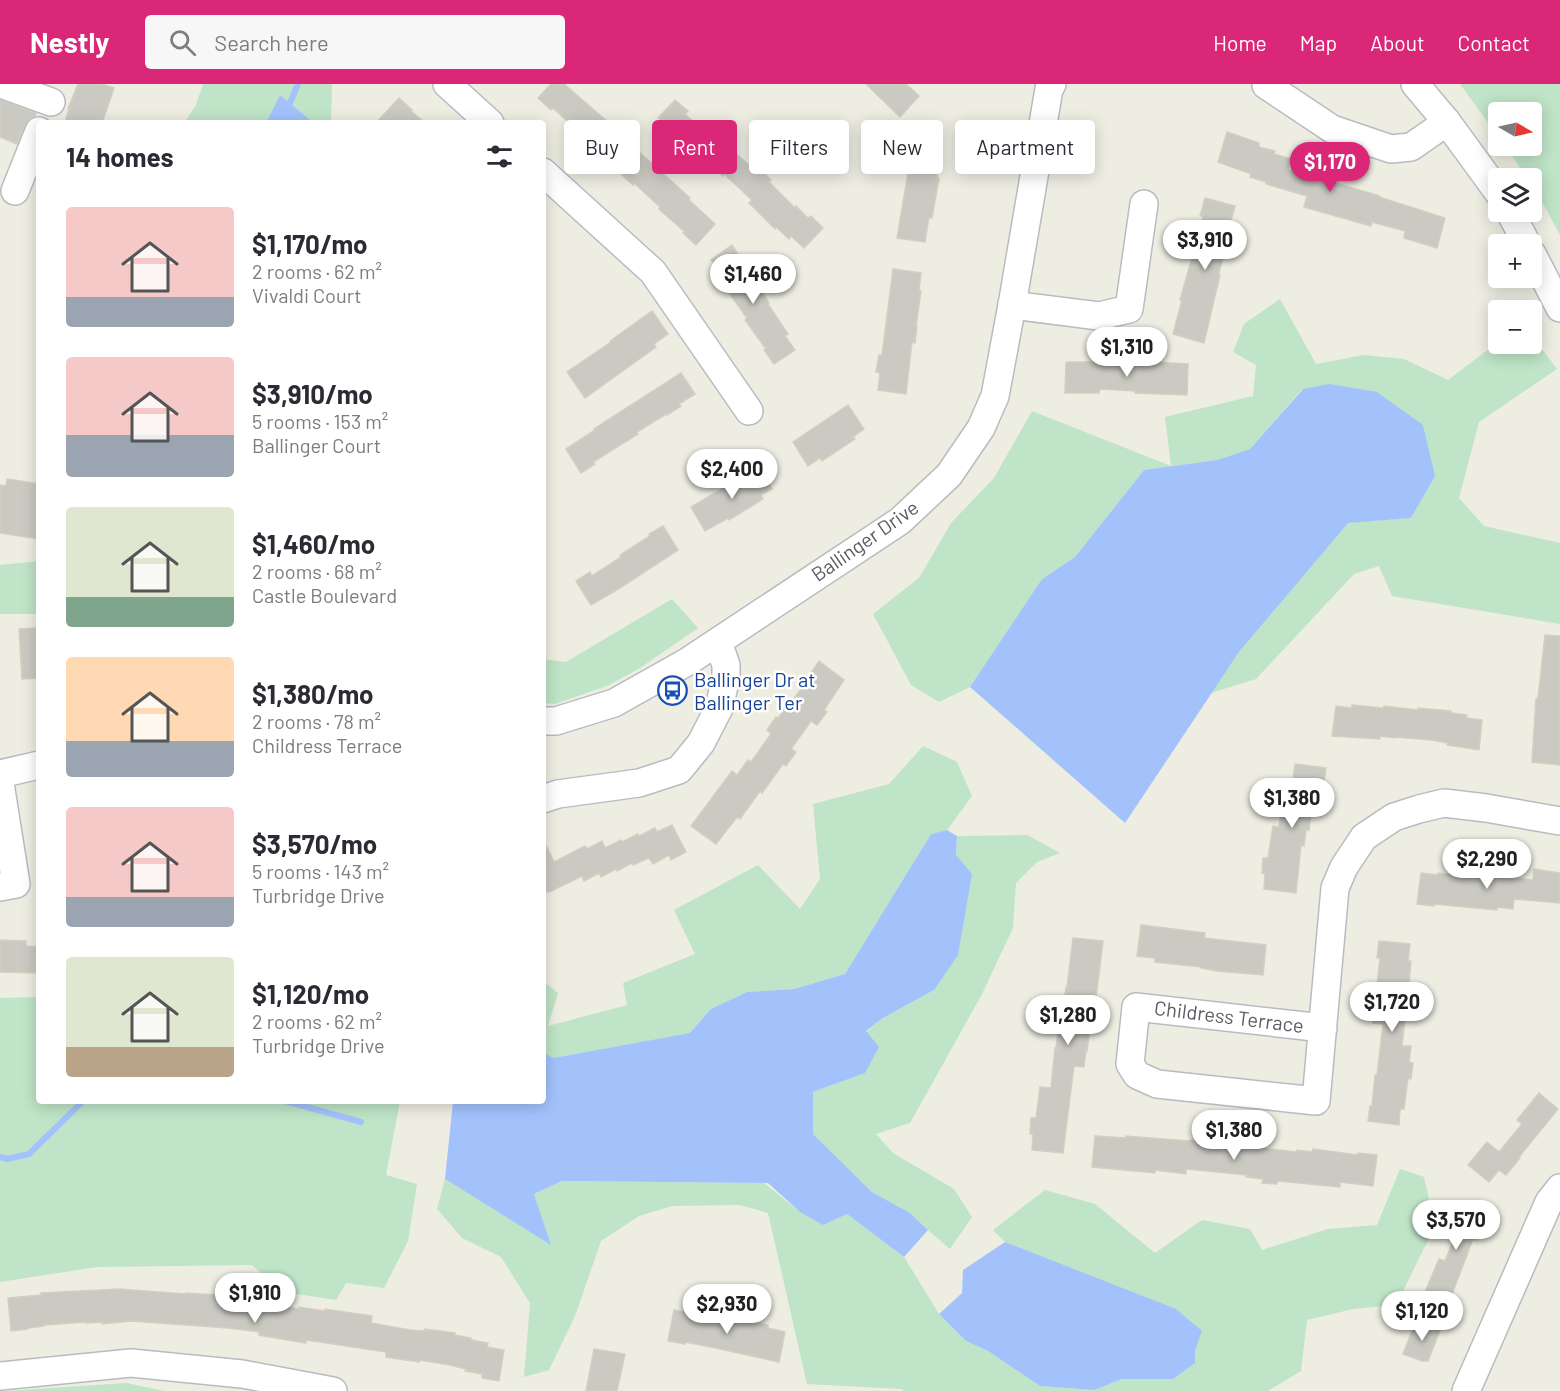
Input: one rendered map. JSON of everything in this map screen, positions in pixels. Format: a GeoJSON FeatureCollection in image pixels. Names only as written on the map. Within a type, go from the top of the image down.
{"type":"FeatureCollection","features":[{"type":"Feature","properties":{"kind":"street"},"geometry":{"type":"LineString","coordinates":[[1,84],[50,103]]}},
{"type":"Feature","properties":{"kind":"street"},"geometry":{"type":"LineString","coordinates":[[447,84],[486,120]]}},
{"type":"Feature","properties":{"kind":"street","name":"Ballinger Drive"},"geometry":{"type":"LineString","coordinates":[[546,721],[614,703],[687,662],[900,521],[949,476],[981,428],[995,396],[1049,89],[1052,84]]}},
{"type":"Feature","properties":{"kind":"street"},"geometry":{"type":"LineString","coordinates":[[1415,84],[1447,122],[1488,178]]}},
{"type":"Feature","properties":{"kind":"street"},"geometry":{"type":"LineString","coordinates":[[1266,85],[1332,129],[1390,149],[1411,147],[1447,122]]}},
{"type":"Feature","properties":{"kind":"street"},"geometry":{"type":"LineString","coordinates":[[15,191],[36,138]]}},
{"type":"Feature","properties":{"kind":"street"},"geometry":{"type":"LineString","coordinates":[[546,175],[652,272],[749,411]]}},
{"type":"Feature","properties":{"kind":"street"},"geometry":{"type":"LineString","coordinates":[[1012,305],[1099,316],[1129,309],[1144,204]]}},
{"type":"Feature","properties":{"kind":"street"},"geometry":{"type":"LineString","coordinates":[[1542,273],[1560,308]]}},
{"type":"Feature","properties":{"kind":"street"},"geometry":{"type":"LineString","coordinates":[[546,798],[558,794],[639,783],[679,771],[701,743],[719,708],[726,677],[726,665],[718,642]]}},
{"type":"Feature","properties":{"kind":"street"},"geometry":{"type":"LineString","coordinates":[[0,774],[36,766]]}},
{"type":"Feature","properties":{"kind":"street"},"geometry":{"type":"LineString","coordinates":[[0,783],[16,884],[0,887]]}},
{"type":"Feature","properties":{"kind":"street","name":"Childress Terrace"},"geometry":{"type":"LineString","coordinates":[[1323,1028],[1136,1007],[1130,1064],[1137,1075],[1157,1084],[1316,1101],[1323,1028],[1335,888],[1344,867],[1364,837],[1394,817],[1444,803],[1560,821]]}},
{"type":"Feature","properties":{"kind":"street"},"geometry":{"type":"LineString","coordinates":[[1466,1391],[1549,1202],[1560,1188]]}},
{"type":"Feature","properties":{"kind":"street"},"geometry":{"type":"LineString","coordinates":[[0,1376],[131,1363],[242,1374],[333,1391]]}},
{"type":"Feature","properties":{"kind":"green space"},"geometry":{"type":"Polygon","coordinates":[[[203,84],[332,84],[331,120],[309,120],[280,95],[268,120],[186,120],[196,105],[203,84]]]}},
{"type":"Feature","properties":{"kind":"green space"},"geometry":{"type":"Polygon","coordinates":[[[1460,84],[1560,84],[1560,235],[1542,202],[1542,168],[1520,168],[1512,156],[1542,156],[1542,102],[1488,102],[1488,122],[1460,84]]]}},
{"type":"Feature","properties":{"kind":"green space"},"geometry":{"type":"Polygon","coordinates":[[[1280,299],[1316,364],[1364,355],[1404,359],[1448,380],[1488,350],[1488,354],[1542,354],[1542,349],[1557,369],[1479,422],[1459,498],[1484,526],[1560,543],[1560,624],[1392,596],[1379,566],[1354,574],[1256,679],[1211,693],[1239,652],[1348,522],[1411,518],[1302,389],[1250,449],[1217,460],[1144,470],[1075,557],[1042,579],[970,687],[939,702],[911,685],[873,614],[919,578],[951,523],[994,478],[1032,411],[1171,466],[1165,417],[1253,396],[1256,365],[1233,352],[1244,324],[1280,299]]]}},
{"type":"Feature","properties":{"kind":"green space"},"geometry":{"type":"Polygon","coordinates":[[[36,561],[36,614],[0,614],[0,565],[36,561]]]}},
{"type":"Feature","properties":{"kind":"green space"},"geometry":{"type":"Polygon","coordinates":[[[672,599],[698,628],[640,668],[609,685],[555,704],[546,703],[546,659],[566,662],[672,599]]]}},
{"type":"Feature","properties":{"kind":"green space"},"geometry":{"type":"Polygon","coordinates":[[[923,746],[957,762],[972,796],[947,830],[931,834],[845,974],[794,989],[747,992],[711,1009],[691,1033],[553,1058],[546,1054],[546,983],[558,993],[548,1026],[627,1005],[623,983],[695,954],[674,910],[758,865],[800,909],[820,879],[813,804],[889,784],[923,746]]]}},
{"type":"Feature","properties":{"kind":"green space"},"geometry":{"type":"Polygon","coordinates":[[[1027,835],[1060,853],[1037,862],[1016,883],[1013,928],[982,994],[910,1123],[876,1134],[893,1153],[954,1189],[972,1217],[950,1249],[910,1213],[872,1192],[813,1134],[813,1092],[865,1073],[866,1032],[883,1018],[934,990],[956,855],[957,836],[1027,835]]]}},
{"type":"Feature","properties":{"kind":"green space"},"geometry":{"type":"Polygon","coordinates":[[[36,997],[36,1104],[399,1104],[386,1175],[417,1184],[408,1241],[384,1288],[346,1283],[336,1300],[284,1292],[252,1265],[97,1267],[0,1282],[0,998],[36,997]]]}},
{"type":"Feature","properties":{"kind":"green space"},"geometry":{"type":"Polygon","coordinates":[[[1400,1169],[1424,1177],[1435,1226],[1396,1305],[1353,1309],[1307,1320],[1301,1371],[1268,1391],[903,1391],[902,1389],[807,1384],[768,1213],[740,1205],[672,1206],[639,1216],[601,1241],[575,1316],[549,1370],[524,1377],[530,1303],[501,1257],[462,1238],[437,1209],[445,1179],[550,1244],[534,1194],[562,1181],[764,1183],[800,1212],[847,1214],[904,1257],[939,1314],[966,1341],[988,1351],[1040,1386],[1093,1390],[1122,1379],[1173,1379],[1195,1351],[1202,1331],[1062,1265],[1005,1242],[993,1230],[1045,1190],[1095,1204],[1155,1253],[1202,1220],[1250,1229],[1262,1250],[1328,1229],[1377,1225],[1400,1169]]]}},
{"type":"Feature","properties":{"kind":"green space"},"geometry":{"type":"Polygon","coordinates":[[[126,1383],[164,1391],[6,1391],[126,1383]]]}},
{"type":"Feature","properties":{"kind":"water"},"geometry":{"type":"Polygon","coordinates":[[[280,95],[309,119],[309,120],[268,120],[280,95]]]}},
{"type":"Feature","properties":{"kind":"water"},"geometry":{"type":"Polygon","coordinates":[[[1329,384],[1377,392],[1423,425],[1435,476],[1411,518],[1348,523],[1239,652],[1125,823],[970,687],[1042,579],[1075,557],[1144,470],[1217,460],[1250,449],[1303,389],[1329,384]]]}},
{"type":"Feature","properties":{"kind":"water"},"geometry":{"type":"Polygon","coordinates":[[[947,830],[957,836],[956,855],[972,874],[958,955],[934,990],[883,1018],[866,1031],[879,1047],[865,1073],[813,1092],[813,1134],[872,1192],[910,1213],[928,1230],[904,1257],[847,1214],[823,1225],[800,1212],[768,1183],[562,1181],[534,1194],[551,1245],[445,1179],[453,1104],[546,1104],[546,1054],[553,1058],[690,1033],[711,1009],[747,992],[794,989],[845,974],[931,834],[947,830]]]}},
{"type":"Feature","properties":{"kind":"water"},"geometry":{"type":"Polygon","coordinates":[[[1005,1242],[1176,1309],[1202,1331],[1195,1351],[1195,1363],[1173,1379],[1122,1379],[1094,1390],[1040,1386],[988,1351],[966,1341],[939,1314],[962,1293],[963,1270],[1005,1242]]]}},
{"type":"Feature","properties":{"kind":"building"},"geometry":{"type":"Polygon","coordinates":[[[78,84],[102,84],[114,88],[103,120],[66,120],[78,84]]]}},
{"type":"Feature","properties":{"kind":"building"},"geometry":{"type":"Polygon","coordinates":[[[551,84],[564,84],[606,120],[566,120],[538,98],[551,84]]]}},
{"type":"Feature","properties":{"kind":"building"},"geometry":{"type":"Polygon","coordinates":[[[866,84],[906,84],[919,96],[900,117],[866,84]]]}},
{"type":"Feature","properties":{"kind":"building"},"geometry":{"type":"Polygon","coordinates":[[[399,98],[422,120],[379,120],[399,98]]]}},
{"type":"Feature","properties":{"kind":"building"},"geometry":{"type":"Polygon","coordinates":[[[0,100],[36,113],[25,125],[17,144],[0,137],[0,100]]]}},
{"type":"Feature","properties":{"kind":"building"},"geometry":{"type":"Polygon","coordinates":[[[675,100],[688,111],[685,114],[692,120],[660,120],[658,118],[675,100]]]}},
{"type":"Feature","properties":{"kind":"building"},"geometry":{"type":"Polygon","coordinates":[[[1227,132],[1259,143],[1259,147],[1275,151],[1274,154],[1291,159],[1288,170],[1380,196],[1445,218],[1437,248],[1404,238],[1405,231],[1372,222],[1371,226],[1304,207],[1307,196],[1266,184],[1266,182],[1250,177],[1251,174],[1218,162],[1227,132]]]}},
{"type":"Feature","properties":{"kind":"building"},"geometry":{"type":"Polygon","coordinates":[[[640,153],[652,164],[652,174],[663,174],[715,224],[696,245],[659,209],[660,207],[634,183],[633,185],[621,174],[640,174],[640,153]]]}},
{"type":"Feature","properties":{"kind":"building"},"geometry":{"type":"Polygon","coordinates":[[[737,155],[749,165],[749,174],[765,174],[771,180],[769,182],[795,208],[796,206],[808,218],[811,216],[823,228],[804,248],[791,236],[789,239],[776,227],[775,229],[749,203],[752,200],[724,174],[737,174],[737,155]]]}},
{"type":"Feature","properties":{"kind":"building"},"geometry":{"type":"Polygon","coordinates":[[[908,174],[938,174],[937,178],[939,178],[932,218],[929,217],[925,242],[897,238],[908,174]]]}},
{"type":"Feature","properties":{"kind":"building"},"geometry":{"type":"Polygon","coordinates":[[[1205,198],[1235,206],[1230,224],[1233,225],[1218,275],[1220,275],[1204,343],[1173,334],[1203,216],[1200,216],[1205,198]]]}},
{"type":"Feature","properties":{"kind":"building"},"geometry":{"type":"Polygon","coordinates":[[[732,245],[741,259],[739,261],[758,290],[760,289],[788,334],[785,336],[795,350],[774,364],[745,320],[747,318],[717,276],[721,273],[711,260],[732,245]]]}},
{"type":"Feature","properties":{"kind":"building"},"geometry":{"type":"Polygon","coordinates":[[[893,269],[921,273],[915,343],[912,342],[906,394],[878,390],[880,373],[876,372],[879,355],[882,355],[893,269]]]}},
{"type":"Feature","properties":{"kind":"building"},"geometry":{"type":"Polygon","coordinates":[[[652,311],[668,334],[654,344],[656,347],[585,398],[567,372],[652,311]]]}},
{"type":"Feature","properties":{"kind":"building"},"geometry":{"type":"Polygon","coordinates":[[[1066,362],[1188,364],[1187,395],[1100,389],[1099,393],[1065,393],[1066,362]]]}},
{"type":"Feature","properties":{"kind":"building"},"geometry":{"type":"Polygon","coordinates":[[[681,373],[695,394],[679,404],[681,406],[593,462],[595,464],[581,473],[566,449],[681,373]]]}},
{"type":"Feature","properties":{"kind":"building"},"geometry":{"type":"Polygon","coordinates":[[[848,405],[864,429],[853,437],[855,439],[822,461],[820,458],[808,466],[793,442],[848,405]]]}},
{"type":"Feature","properties":{"kind":"building"},"geometry":{"type":"Polygon","coordinates":[[[759,467],[772,489],[761,495],[763,499],[729,520],[728,518],[705,531],[691,507],[759,467]]]}},
{"type":"Feature","properties":{"kind":"building"},"geometry":{"type":"Polygon","coordinates":[[[7,479],[36,484],[36,539],[0,533],[0,485],[6,486],[7,479]]]}},
{"type":"Feature","properties":{"kind":"building"},"geometry":{"type":"Polygon","coordinates":[[[663,526],[678,550],[591,605],[576,581],[590,572],[592,576],[663,526]]]}},
{"type":"Feature","properties":{"kind":"building"},"geometry":{"type":"Polygon","coordinates":[[[35,628],[36,630],[36,678],[22,679],[19,629],[35,628]]]}},
{"type":"Feature","properties":{"kind":"building"},"geometry":{"type":"Polygon","coordinates":[[[1545,635],[1560,636],[1560,765],[1532,762],[1536,699],[1538,698],[1545,635]]]}},
{"type":"Feature","properties":{"kind":"building"},"geometry":{"type":"Polygon","coordinates":[[[819,661],[844,680],[824,710],[827,712],[817,725],[811,721],[791,749],[796,752],[786,766],[783,764],[762,793],[760,791],[740,819],[737,817],[716,844],[691,826],[732,771],[737,775],[748,760],[751,762],[771,734],[767,730],[776,717],[778,718],[789,705],[819,661]]]}},
{"type":"Feature","properties":{"kind":"building"},"geometry":{"type":"Polygon","coordinates":[[[1352,705],[1451,711],[1451,713],[1467,715],[1466,718],[1482,720],[1479,750],[1431,740],[1380,736],[1380,739],[1332,736],[1336,706],[1352,708],[1352,705]]]}},
{"type":"Feature","properties":{"kind":"building"},"geometry":{"type":"Polygon","coordinates":[[[1295,764],[1326,768],[1319,799],[1316,799],[1314,815],[1311,814],[1309,830],[1306,830],[1304,846],[1301,845],[1296,893],[1264,889],[1265,874],[1262,873],[1263,858],[1268,858],[1273,826],[1279,827],[1283,796],[1288,796],[1295,764]]]}},
{"type":"Feature","properties":{"kind":"building"},"geometry":{"type":"Polygon","coordinates":[[[672,825],[686,852],[671,860],[669,855],[653,864],[649,858],[617,871],[616,869],[601,877],[599,873],[584,881],[582,876],[546,892],[546,845],[554,862],[585,846],[587,849],[602,841],[605,848],[655,828],[657,832],[672,825]]]}},
{"type":"Feature","properties":{"kind":"building"},"geometry":{"type":"Polygon","coordinates":[[[1534,869],[1560,873],[1560,903],[1514,899],[1513,909],[1497,907],[1497,910],[1417,904],[1421,873],[1468,875],[1468,873],[1533,880],[1534,869]]]}},
{"type":"Feature","properties":{"kind":"building"},"geometry":{"type":"Polygon","coordinates":[[[1141,925],[1205,933],[1204,938],[1266,945],[1263,975],[1155,962],[1155,958],[1137,956],[1141,925]]]}},
{"type":"Feature","properties":{"kind":"building"},"geometry":{"type":"Polygon","coordinates":[[[1073,938],[1103,941],[1084,1067],[1074,1066],[1063,1153],[1032,1150],[1031,1118],[1036,1118],[1040,1087],[1051,1088],[1062,1000],[1064,1001],[1067,987],[1073,938]]]}},
{"type":"Feature","properties":{"kind":"building"},"geometry":{"type":"Polygon","coordinates":[[[0,940],[26,941],[26,946],[36,947],[36,973],[0,972],[0,940]]]}},
{"type":"Feature","properties":{"kind":"building"},"geometry":{"type":"Polygon","coordinates":[[[1379,941],[1410,944],[1408,994],[1412,994],[1410,1010],[1406,1009],[1402,1046],[1411,1046],[1409,1062],[1413,1063],[1411,1079],[1408,1078],[1404,1109],[1400,1109],[1399,1125],[1368,1121],[1375,1075],[1377,1075],[1383,1024],[1373,1023],[1380,958],[1377,958],[1379,941]]]}},
{"type":"Feature","properties":{"kind":"building"},"geometry":{"type":"Polygon","coordinates":[[[1539,1093],[1558,1109],[1506,1175],[1499,1170],[1489,1182],[1468,1165],[1487,1142],[1499,1152],[1522,1124],[1517,1120],[1539,1093]]]}},
{"type":"Feature","properties":{"kind":"building"},"geometry":{"type":"Polygon","coordinates":[[[1095,1136],[1189,1141],[1204,1141],[1204,1139],[1222,1141],[1222,1144],[1297,1152],[1297,1150],[1312,1152],[1313,1149],[1377,1155],[1373,1186],[1340,1182],[1340,1187],[1277,1181],[1277,1184],[1262,1183],[1263,1179],[1246,1177],[1247,1175],[1186,1169],[1186,1174],[1092,1167],[1095,1136]]]}},
{"type":"Feature","properties":{"kind":"building"},"geometry":{"type":"Polygon","coordinates":[[[1465,1201],[1484,1209],[1480,1219],[1484,1220],[1476,1240],[1473,1239],[1449,1302],[1425,1292],[1439,1259],[1445,1261],[1457,1232],[1448,1228],[1456,1208],[1461,1210],[1465,1201]]]}},
{"type":"Feature","properties":{"kind":"building"},"geometry":{"type":"Polygon","coordinates":[[[119,1289],[216,1295],[299,1309],[299,1307],[325,1311],[325,1309],[372,1316],[371,1323],[410,1330],[424,1331],[425,1329],[455,1333],[455,1335],[471,1338],[471,1340],[488,1343],[487,1347],[504,1350],[499,1381],[482,1378],[482,1374],[450,1365],[386,1357],[386,1352],[306,1340],[306,1343],[259,1335],[259,1332],[228,1328],[131,1321],[44,1325],[11,1331],[8,1298],[41,1295],[41,1293],[119,1289]]]}},
{"type":"Feature","properties":{"kind":"building"},"geometry":{"type":"Polygon","coordinates":[[[674,1310],[691,1313],[691,1310],[707,1313],[706,1315],[768,1325],[768,1328],[785,1332],[779,1362],[685,1342],[685,1344],[668,1341],[674,1310]]]}},
{"type":"Feature","properties":{"kind":"building"},"geometry":{"type":"Polygon","coordinates":[[[1416,1321],[1440,1330],[1428,1361],[1403,1354],[1416,1321]]]}},
{"type":"Feature","properties":{"kind":"building"},"geometry":{"type":"Polygon","coordinates":[[[594,1349],[625,1354],[617,1391],[586,1391],[594,1349]]]}},
{"type":"Feature","properties":{"kind":"waterway"},"geometry":{"type":"LineString","coordinates":[[290,103],[298,84]]}},
{"type":"Feature","properties":{"kind":"waterway"},"geometry":{"type":"LineString","coordinates":[[0,1157],[7,1159],[29,1154],[80,1104]]}},
{"type":"Feature","properties":{"kind":"waterway"},"geometry":{"type":"LineString","coordinates":[[296,1104],[361,1122]]}},
{"type":"Feature","properties":{"kind":"place","name":"Ballinger Dr at Ballinger Ter"},"geometry":{"type":"Point","coordinates":[673,691]}}]}
